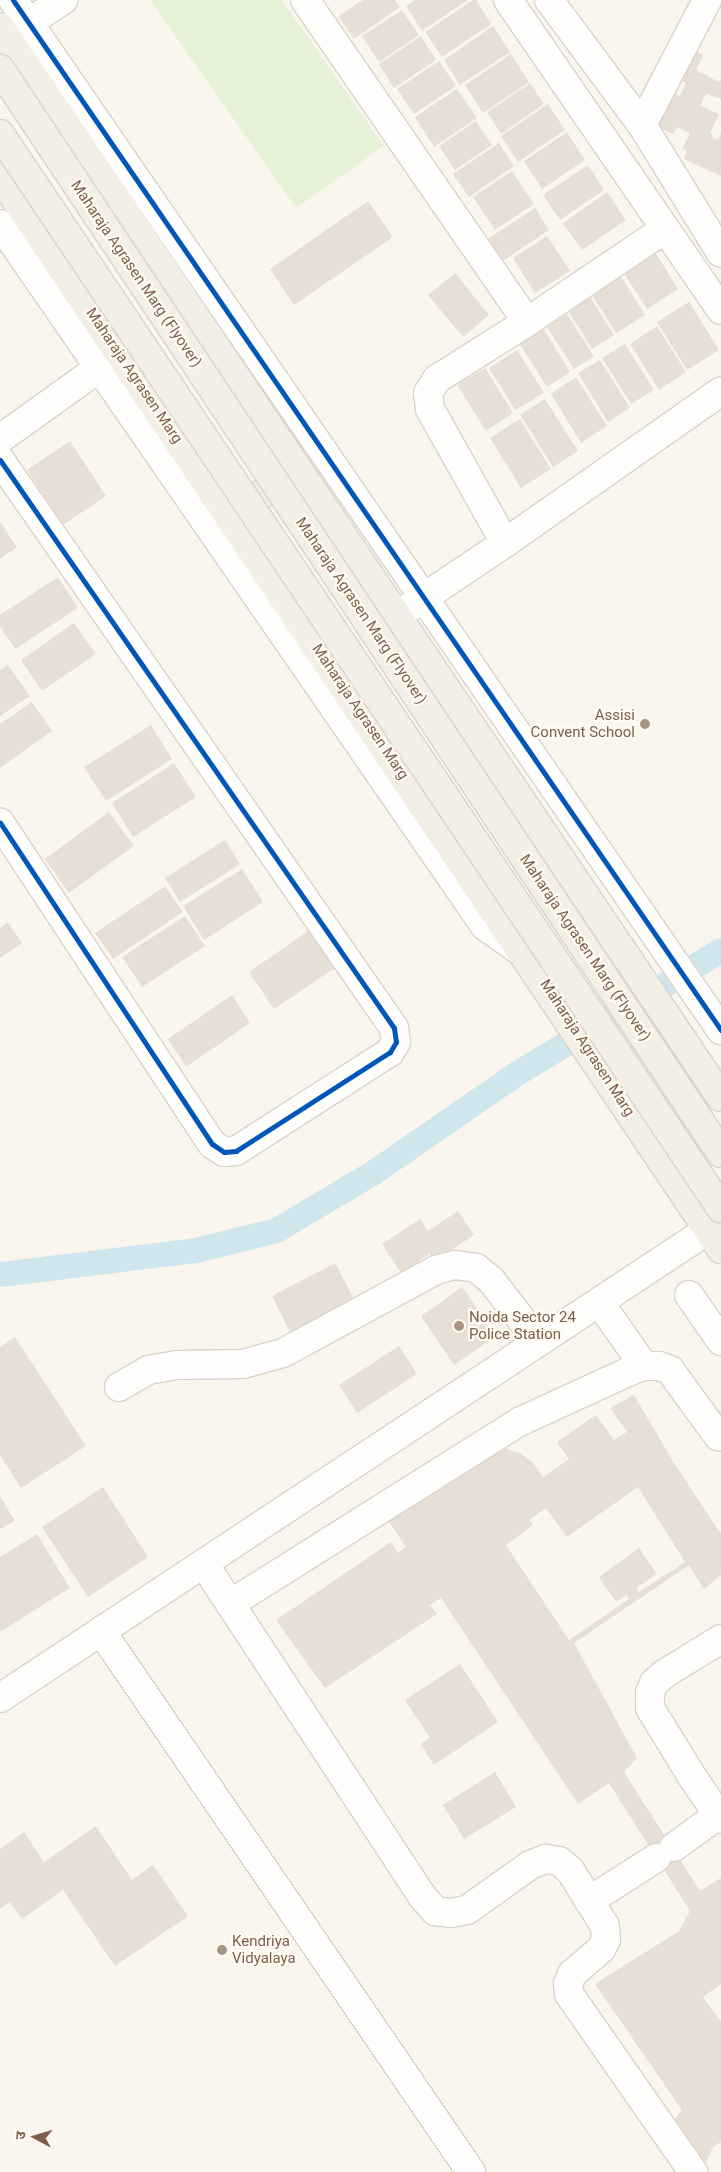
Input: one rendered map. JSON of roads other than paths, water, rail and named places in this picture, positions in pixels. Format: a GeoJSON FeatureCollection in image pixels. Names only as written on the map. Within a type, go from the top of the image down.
{"type":"FeatureCollection","features":[{"type":"Feature","properties":{"kind":"main road"},"geometry":{"type":"LineString","coordinates":[[12,29],[298,470],[721,1097]]}},
{"type":"Feature","properties":{"kind":"main road","name":"Maharaja Agrasen Marg (Flyover)"},"geometry":{"type":"LineString","coordinates":[[0,69],[721,1153]]}},
{"type":"Feature","properties":{"kind":"main road","name":"Maharaja Agrasen Marg (Flyover)"},"geometry":{"type":"LineString","coordinates":[[0,134],[717,1229]]}},
{"type":"Feature","properties":{"kind":"main road","name":"Maharaja Agrasen Marg"},"geometry":{"type":"LineString","coordinates":[[0,176],[109,360],[229,517],[524,953],[607,1080],[717,1229]]}},
{"type":"Feature","properties":{"kind":"main road"},"geometry":{"type":"LineString","coordinates":[[229,517],[298,470]]}},
{"type":"Feature","properties":{"kind":"street"},"geometry":{"type":"LineString","coordinates":[[13,0],[12,29],[424,598],[716,1011],[674,1027]]}},
{"type":"Feature","properties":{"kind":"street"},"geometry":{"type":"LineString","coordinates":[[12,29],[63,0]]}},
{"type":"Feature","properties":{"kind":"street"},"geometry":{"type":"LineString","coordinates":[[304,0],[528,322]]}},
{"type":"Feature","properties":{"kind":"street"},"geometry":{"type":"LineString","coordinates":[[508,0],[721,310]]}},
{"type":"Feature","properties":{"kind":"street"},"geometry":{"type":"LineString","coordinates":[[549,0],[642,125],[721,254]]}},
{"type":"Feature","properties":{"kind":"street"},"geometry":{"type":"LineString","coordinates":[[642,125],[707,0]]}},
{"type":"Feature","properties":{"kind":"street"},"geometry":{"type":"LineString","coordinates":[[0,224],[109,360],[485,926],[524,953]]}},
{"type":"Feature","properties":{"kind":"street"},"geometry":{"type":"LineString","coordinates":[[505,543],[430,409],[428,393],[437,379],[528,322],[665,228]]}},
{"type":"Feature","properties":{"kind":"street"},"geometry":{"type":"LineString","coordinates":[[0,439],[109,360]]}},
{"type":"Feature","properties":{"kind":"street"},"geometry":{"type":"LineString","coordinates":[[395,615],[424,598],[505,543],[721,391]]}},
{"type":"Feature","properties":{"kind":"street"},"geometry":{"type":"LineString","coordinates":[[0,460],[394,1028],[396,1042],[390,1052],[382,1058],[236,1150],[224,1152],[212,1144],[0,823]]}},
{"type":"Feature","properties":{"kind":"street"},"geometry":{"type":"LineString","coordinates":[[0,1698],[599,1302],[717,1229]]}},
{"type":"Feature","properties":{"kind":"street"},"geometry":{"type":"LineString","coordinates":[[119,1386],[148,1370],[177,1365],[243,1364],[283,1353],[436,1270],[455,1265],[476,1268],[491,1280],[538,1342]]}},
{"type":"Feature","properties":{"kind":"street"},"geometry":{"type":"LineString","coordinates":[[689,1295],[721,1341]]}},
{"type":"Feature","properties":{"kind":"street"},"geometry":{"type":"LineString","coordinates":[[599,1302],[644,1366]]}},
{"type":"Feature","properties":{"kind":"street"},"geometry":{"type":"LineString","coordinates":[[230,1604],[519,1422],[644,1366],[659,1366],[670,1370],[718,1436]]}},
{"type":"Feature","properties":{"kind":"street"},"geometry":{"type":"LineString","coordinates":[[204,1564],[422,1896],[435,1911],[451,1913],[466,1910],[530,1865],[546,1859],[559,1861],[570,1870],[605,1926],[606,1940],[601,1949],[572,1974],[568,1984],[569,1994],[693,2172]]}},
{"type":"Feature","properties":{"kind":"street"},"geometry":{"type":"LineString","coordinates":[[101,1631],[471,2172]]}},
{"type":"Feature","properties":{"kind":"street"},"geometry":{"type":"LineString","coordinates":[[589,1901],[719,1817],[691,1776],[650,1708],[650,1693],[654,1683],[664,1674],[721,1639]]}},
{"type":"Feature","properties":{"kind":"waterway"},"geometry":{"type":"LineString","coordinates":[[694,966],[721,950]]}},
{"type":"Feature","properties":{"kind":"waterway"},"geometry":{"type":"LineString","coordinates":[[0,1274],[195,1250],[276,1230],[372,1173],[520,1071],[670,981]]}},
{"type":"Feature","properties":{"kind":"place","name":"Assisi Convent School"},"geometry":{"type":"Point","coordinates":[645,724]}},
{"type":"Feature","properties":{"kind":"place","name":"Noida Sector 24 Police Station"},"geometry":{"type":"Point","coordinates":[459,1326]}},
{"type":"Feature","properties":{"kind":"place","name":"Kendriya Vidyalaya"},"geometry":{"type":"Point","coordinates":[222,1950]}}]}
